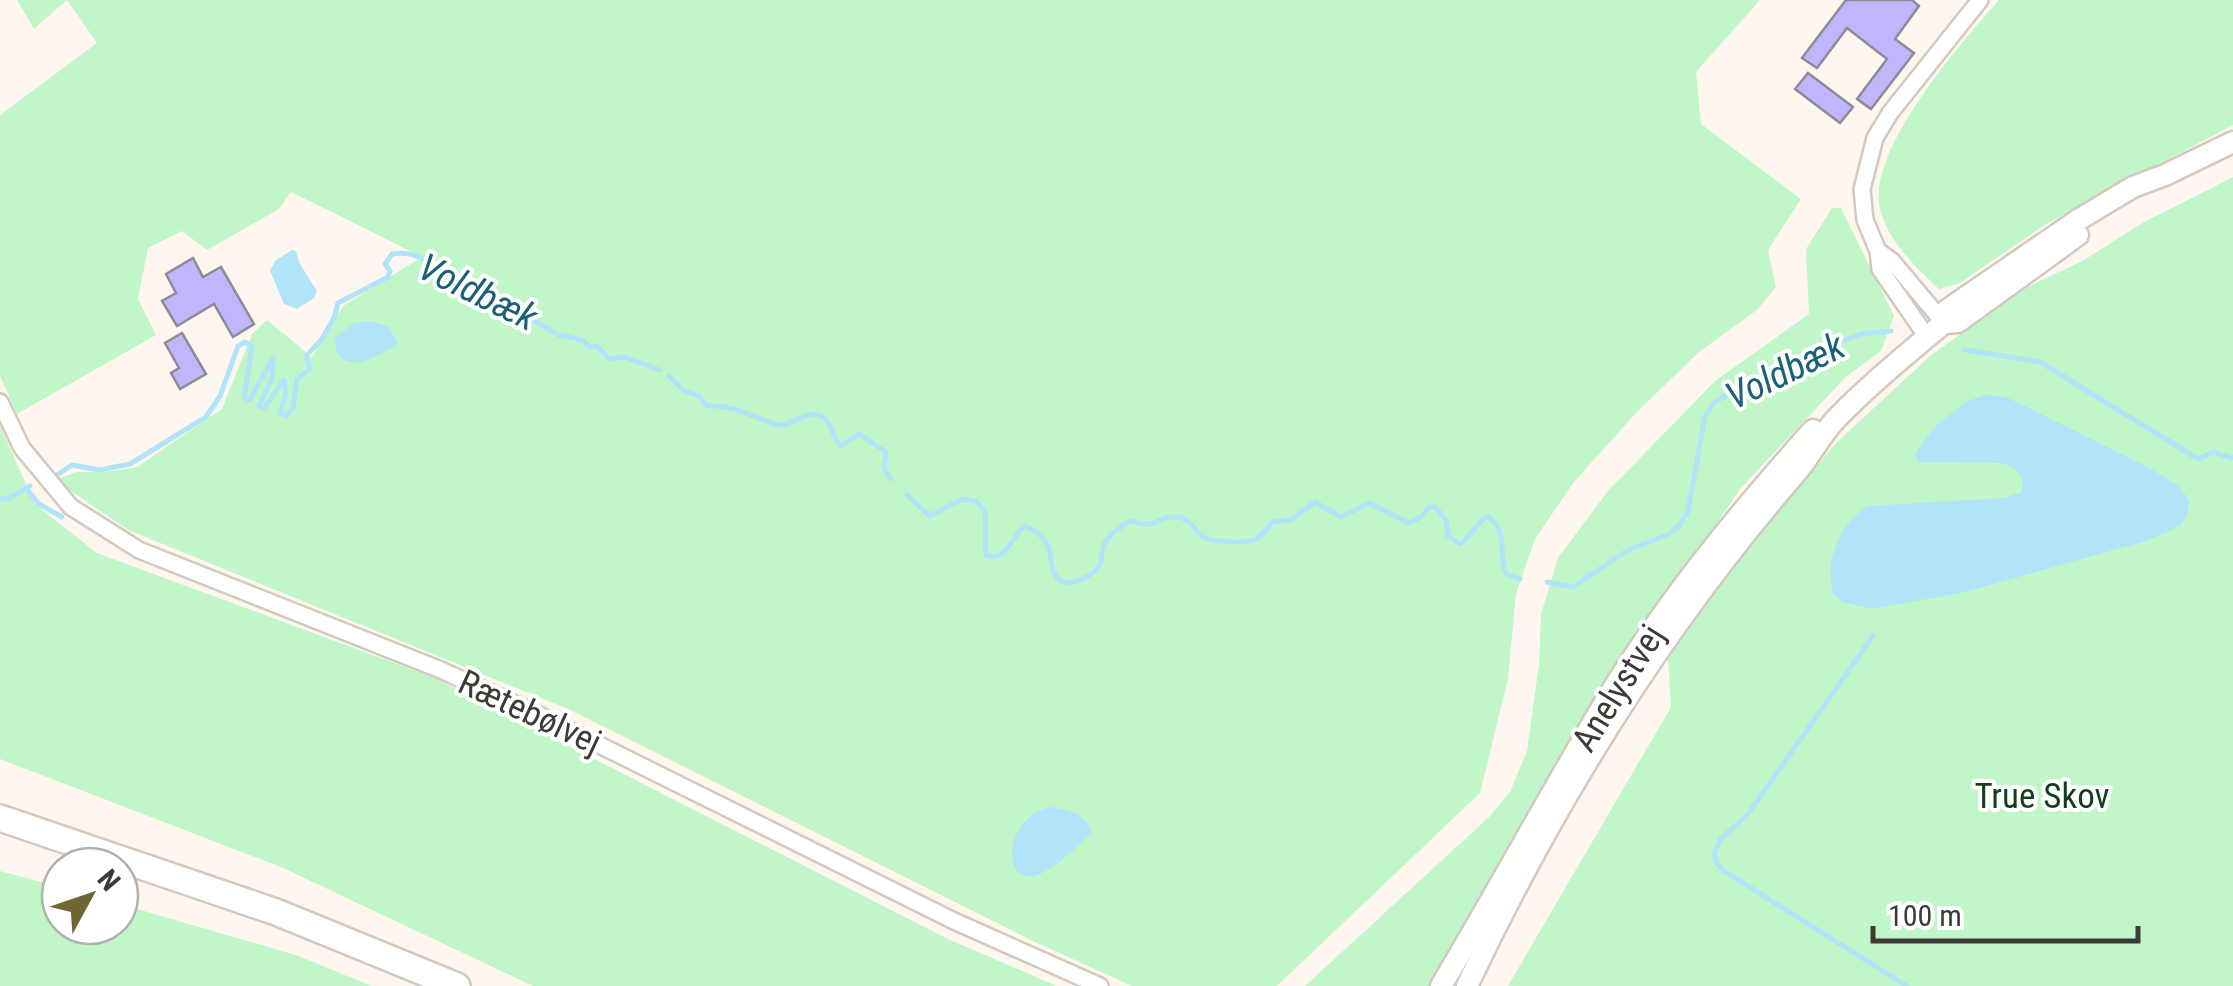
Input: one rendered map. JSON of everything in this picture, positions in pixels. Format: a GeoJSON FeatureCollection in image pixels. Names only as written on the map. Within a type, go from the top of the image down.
{"type":"FeatureCollection","features":[{"type":"Feature","properties":{"kind":"highway"},"geometry":{"type":"LineString","coordinates":[[0,818],[276,912],[457,986]]}},
{"type":"Feature","properties":{"kind":"street"},"geometry":{"type":"LineString","coordinates":[[1927,337],[1880,269],[1878,251],[1864,220],[1862,198],[1867,160],[1890,113],[1980,0]]}},
{"type":"Feature","properties":{"kind":"street","name":"Anelystvej"},"geometry":{"type":"LineString","coordinates":[[1466,986],[1555,819],[1666,636],[1832,423],[1944,323],[1947,310],[2000,270],[2133,187],[2165,176],[2233,142]]}},
{"type":"Feature","properties":{"kind":"street"},"geometry":{"type":"LineString","coordinates":[[1878,251],[1892,261],[1944,323]]}},
{"type":"Feature","properties":{"kind":"street","name":"Rætebølvej"},"geometry":{"type":"LineString","coordinates":[[0,402],[22,448],[70,508],[139,550],[489,692],[954,921],[1100,986]]}},
{"type":"Feature","properties":{"kind":"street","name":"Anelystvej"},"geometry":{"type":"LineString","coordinates":[[1441,986],[1606,701],[1655,627],[1751,500],[1818,424],[1832,423]]}},
{"type":"Feature","properties":{"kind":"green space"},"geometry":{"type":"Polygon","coordinates":[[[17,0],[67,0],[34,29],[17,0]]]}},
{"type":"Feature","properties":{"kind":"green space"},"geometry":{"type":"Polygon","coordinates":[[[67,0],[1760,0],[1696,72],[1701,124],[1801,199],[1768,250],[1776,287],[1757,310],[1699,352],[1636,413],[1574,482],[1535,539],[1516,594],[1508,679],[1480,793],[1277,986],[1132,986],[1035,942],[568,709],[128,530],[68,489],[58,479],[77,472],[137,467],[222,409],[252,334],[267,320],[312,357],[343,306],[422,257],[291,192],[279,209],[207,250],[182,231],[148,248],[138,299],[156,335],[17,414],[0,376],[0,115],[97,43],[67,0]]]}},
{"type":"Feature","properties":{"kind":"green space"},"geometry":{"type":"Polygon","coordinates":[[[1999,0],[2233,0],[2233,125],[2048,223],[1960,283],[1939,289],[1889,232],[1880,209],[1880,185],[1887,158],[1920,98],[1999,0]]]}},
{"type":"Feature","properties":{"kind":"green space","name":"True Skov"},"geometry":{"type":"Polygon","coordinates":[[[2233,177],[2233,986],[1508,986],[1671,707],[1668,659],[1740,557],[1835,444],[1931,355],[2025,288],[2084,260],[2144,222],[2233,177]]]}},
{"type":"Feature","properties":{"kind":"green space"},"geometry":{"type":"Polygon","coordinates":[[[1832,208],[1841,208],[1894,316],[1881,351],[1846,377],[1740,489],[1596,703],[1430,986],[1305,986],[1489,817],[1510,792],[1527,751],[1539,664],[1541,614],[1558,558],[1607,492],[1715,381],[1809,314],[1806,249],[1832,208]]]}},
{"type":"Feature","properties":{"kind":"green space"},"geometry":{"type":"Polygon","coordinates":[[[0,426],[35,504],[97,553],[435,678],[948,939],[1057,986],[533,986],[281,867],[0,759],[0,426]]]}},
{"type":"Feature","properties":{"kind":"green space"},"geometry":{"type":"Polygon","coordinates":[[[0,871],[40,882],[40,946],[140,946],[140,910],[296,955],[372,986],[0,986],[0,871]]]}},
{"type":"Feature","properties":{"kind":"water"},"geometry":{"type":"Polygon","coordinates":[[[292,250],[317,291],[314,298],[297,309],[284,304],[270,271],[275,261],[292,250]]]}},
{"type":"Feature","properties":{"kind":"water"},"geometry":{"type":"Polygon","coordinates":[[[371,321],[388,326],[398,343],[360,362],[343,359],[334,339],[354,323],[371,321]]]}},
{"type":"Feature","properties":{"kind":"water"},"geometry":{"type":"Polygon","coordinates":[[[1987,395],[2006,397],[2146,466],[2179,486],[2189,500],[2188,514],[2180,526],[2149,540],[1961,593],[1870,609],[1843,602],[1833,594],[1832,556],[1849,523],[1868,506],[2004,498],[2022,492],[2023,479],[2014,468],[2002,463],[1919,462],[1915,456],[1945,418],[1966,403],[1987,395]]]}},
{"type":"Feature","properties":{"kind":"water"},"geometry":{"type":"Polygon","coordinates":[[[1050,807],[1081,817],[1092,833],[1050,869],[1024,876],[1013,861],[1016,836],[1034,814],[1050,807]]]}},
{"type":"Feature","properties":{"kind":"building"},"geometry":{"type":"Polygon","coordinates":[[[1846,0],[1912,0],[1919,6],[1895,39],[1914,53],[1871,109],[1857,99],[1887,59],[1847,28],[1817,68],[1802,58],[1846,0]]]}},
{"type":"Feature","properties":{"kind":"building"},"geometry":{"type":"Polygon","coordinates":[[[1808,73],[1853,107],[1840,123],[1795,89],[1808,73]]]}},
{"type":"Feature","properties":{"kind":"building"},"geometry":{"type":"Polygon","coordinates":[[[193,258],[203,277],[221,267],[254,324],[233,337],[214,304],[177,326],[162,301],[176,293],[166,274],[193,258]]]}},
{"type":"Feature","properties":{"kind":"building"},"geometry":{"type":"Polygon","coordinates":[[[182,333],[206,374],[180,389],[171,373],[179,368],[165,343],[182,333]]]}},
{"type":"Feature","properties":{"kind":"waterway","name":"Voldbæk"},"geometry":{"type":"LineString","coordinates":[[57,475],[72,465],[99,470],[130,464],[206,417],[220,396],[238,346],[245,342],[252,347],[244,398],[250,400],[273,358],[272,378],[259,406],[264,408],[284,380],[286,392],[280,413],[286,416],[293,408],[297,379],[310,369],[306,356],[322,339],[338,303],[388,277],[390,271],[385,264],[392,254],[424,259],[449,281],[466,283],[492,304],[506,305],[559,335],[597,346],[609,359],[625,357],[659,370]]}},
{"type":"Feature","properties":{"kind":"waterway","name":"Voldbæk"},"geometry":{"type":"LineString","coordinates":[[1547,582],[1573,587],[1628,550],[1667,535],[1679,526],[1688,511],[1705,416],[1715,402],[1778,366],[1861,334],[1891,331]]}},
{"type":"Feature","properties":{"kind":"waterway","name":"Voldbæk"},"geometry":{"type":"LineString","coordinates":[[1965,350],[2040,362],[2198,459],[2213,452],[2233,458]]}},
{"type":"Feature","properties":{"kind":"waterway","name":"Voldbæk"},"geometry":{"type":"LineString","coordinates":[[669,376],[707,406],[734,409],[774,424],[819,415],[827,420],[841,446],[859,434],[886,452],[884,469],[891,479]]}},
{"type":"Feature","properties":{"kind":"waterway","name":"Voldbæk"},"geometry":{"type":"LineString","coordinates":[[0,499],[30,486]]}},
{"type":"Feature","properties":{"kind":"waterway"},"geometry":{"type":"LineString","coordinates":[[26,488],[39,504],[62,517]]}},
{"type":"Feature","properties":{"kind":"waterway","name":"Voldbæk"},"geometry":{"type":"LineString","coordinates":[[907,495],[930,516],[963,499],[976,501],[985,512],[986,556],[1000,555],[1025,526],[1037,532],[1048,547],[1055,576],[1065,582],[1093,572],[1100,564],[1106,541],[1130,521],[1148,524],[1177,517],[1188,521],[1206,538],[1251,541],[1273,522],[1291,520],[1315,502],[1341,517],[1369,503],[1409,523],[1429,507],[1435,507],[1446,520],[1448,536],[1460,544],[1487,516],[1501,535],[1506,574],[1520,579]]}},
{"type":"Feature","properties":{"kind":"waterway"},"geometry":{"type":"LineString","coordinates":[[1873,636],[1748,814],[1721,839],[1714,853],[1724,871],[1907,986]]}}]}
